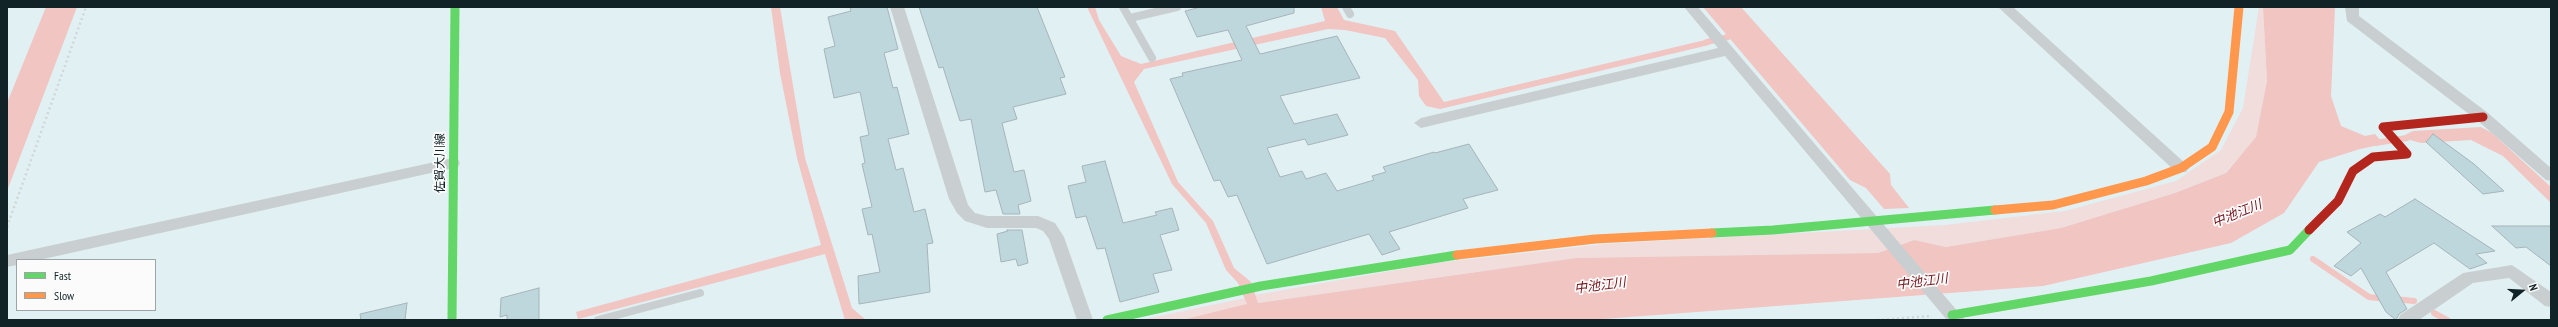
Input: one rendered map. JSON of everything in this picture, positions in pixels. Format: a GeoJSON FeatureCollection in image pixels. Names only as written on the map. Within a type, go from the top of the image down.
{"type":"FeatureCollection","features":[{"type":"Feature","properties":{"kind":"street","name":"佐賀大川線"},"geometry":{"type":"LineString","coordinates":[[452,320],[455,7]]}},
{"type":"Feature","properties":{"kind":"street"},"geometry":{"type":"LineString","coordinates":[[897,7],[957,200],[962,209],[970,217],[987,222],[1038,222],[1049,227],[1056,238],[1085,320]]}},
{"type":"Feature","properties":{"kind":"street"},"geometry":{"type":"LineString","coordinates":[[1691,7],[1952,314],[2151,281],[2290,250],[2338,201],[2353,171],[2373,157],[2407,154],[2384,127],[2484,117]]}},
{"type":"Feature","properties":{"kind":"street"},"geometry":{"type":"LineString","coordinates":[[2006,7],[2181,168]]}},
{"type":"Feature","properties":{"kind":"street"},"geometry":{"type":"LineString","coordinates":[[1107,320],[1261,286],[1437,257],[1595,239],[1877,226],[2053,205],[2146,181],[2181,168],[2212,147],[2229,112],[2239,7]]}},
{"type":"Feature","properties":{"kind":"street"},"geometry":{"type":"LineString","coordinates":[[2352,7],[2352,18],[2484,117],[2551,176]]}},
{"type":"Feature","properties":{"kind":"street"},"geometry":{"type":"LineString","coordinates":[[1421,123],[1729,50]]}},
{"type":"Feature","properties":{"kind":"street"},"geometry":{"type":"LineString","coordinates":[[16,259],[453,163]]}},
{"type":"Feature","properties":{"kind":"street"},"geometry":{"type":"LineString","coordinates":[[2406,320],[2469,277],[2512,270],[2551,301]]}},
{"type":"Feature","properties":{"kind":"lane"},"geometry":{"type":"LineString","coordinates":[[1123,7],[1152,58]]}},
{"type":"Feature","properties":{"kind":"lane"},"geometry":{"type":"LineString","coordinates":[[1130,18],[1177,7]]}},
{"type":"Feature","properties":{"kind":"lane"},"geometry":{"type":"LineString","coordinates":[[1346,7],[1350,14]]}},
{"type":"Feature","properties":{"kind":"lane"},"geometry":{"type":"LineString","coordinates":[[598,320],[700,293]]}},
{"type":"Feature","properties":{"kind":"path"},"geometry":{"type":"LineString","coordinates":[[7,228],[86,7]]}},
{"type":"Feature","properties":{"kind":"path"},"geometry":{"type":"LineString","coordinates":[[1877,320],[1952,314]]}},
{"type":"Feature","properties":{"kind":"shaded area"},"geometry":{"type":"Polygon","coordinates":[[[2259,7],[2263,7],[2267,81],[2256,138],[2225,173],[2175,193],[2061,228],[1946,247],[1913,240],[1878,253],[1576,258],[1258,303],[1255,295],[1436,263],[1605,244],[1945,225],[2065,211],[2176,181],[2221,150],[2243,108],[2259,7]]]}},
{"type":"Feature","properties":{"kind":"shaded area"},"geometry":{"type":"Polygon","coordinates":[[[1245,298],[1247,305],[1182,320],[1141,320],[1245,298]]]}},
{"type":"Feature","properties":{"kind":"water"},"geometry":{"type":"Polygon","coordinates":[[[46,7],[77,7],[7,191],[7,103],[46,7]]]}},
{"type":"Feature","properties":{"kind":"water"},"geometry":{"type":"Polygon","coordinates":[[[771,7],[780,7],[805,158],[852,308],[866,320],[845,320],[825,254],[578,319],[576,312],[821,245],[797,158],[780,73],[771,7]]]}},
{"type":"Feature","properties":{"kind":"water","name":"中池江川"},"geometry":{"type":"Polygon","coordinates":[[[1087,7],[1095,7],[1099,20],[1121,56],[1141,64],[1325,21],[1321,7],[1337,7],[1344,20],[1395,31],[1444,102],[1705,40],[1709,45],[1440,109],[1426,106],[1419,96],[1418,80],[1385,38],[1345,30],[1328,29],[1144,69],[1134,82],[1178,182],[1213,221],[1234,268],[1251,282],[1258,303],[1576,258],[1878,253],[1914,240],[1946,247],[2061,228],[2175,193],[2226,173],[2256,137],[2267,81],[2263,7],[2335,7],[2331,96],[2341,126],[2365,136],[2375,134],[2384,144],[2360,149],[2319,162],[2284,213],[2231,243],[2043,286],[1590,320],[1182,320],[1247,304],[1238,283],[1226,270],[1206,223],[1172,184],[1087,7]]]}},
{"type":"Feature","properties":{"kind":"water"},"geometry":{"type":"Polygon","coordinates":[[[1703,7],[1741,7],[1890,174],[1891,185],[1909,208],[1884,209],[1866,188],[1850,180],[1703,7]]]}},
{"type":"Feature","properties":{"kind":"water"},"geometry":{"type":"Polygon","coordinates":[[[2481,127],[2492,133],[2551,187],[2551,203],[2503,156],[2471,140],[2421,143],[2410,140],[2405,135],[2413,131],[2481,127]]]}},
{"type":"Feature","properties":{"kind":"building"},"geometry":{"type":"Polygon","coordinates":[[[850,7],[887,7],[898,49],[884,53],[893,88],[897,87],[909,134],[888,139],[896,170],[903,168],[914,212],[925,209],[933,243],[927,244],[930,292],[859,304],[858,276],[880,272],[872,234],[868,235],[862,209],[872,207],[862,164],[865,163],[860,137],[869,135],[860,92],[834,98],[824,49],[835,46],[828,17],[851,11],[850,7]]]}},
{"type":"Feature","properties":{"kind":"building"},"geometry":{"type":"Polygon","coordinates":[[[919,7],[1037,7],[1065,77],[1060,78],[1066,94],[1013,107],[1017,119],[1002,123],[1014,172],[1024,170],[1031,201],[1018,205],[1020,214],[1003,214],[996,190],[985,192],[971,119],[960,121],[943,67],[939,68],[919,7]]]}},
{"type":"Feature","properties":{"kind":"building"},"geometry":{"type":"Polygon","coordinates":[[[1201,7],[1294,7],[1294,13],[1246,26],[1260,54],[1337,36],[1360,78],[1280,96],[1294,124],[1337,114],[1348,135],[1308,145],[1305,139],[1267,148],[1280,177],[1302,171],[1306,179],[1326,173],[1337,191],[1374,180],[1372,176],[1386,172],[1383,167],[1434,152],[1469,144],[1498,190],[1463,199],[1468,208],[1389,232],[1400,249],[1382,255],[1369,234],[1267,264],[1237,195],[1228,197],[1220,180],[1214,181],[1170,79],[1183,76],[1182,73],[1242,60],[1228,30],[1197,37],[1185,11],[1201,7]]]}},
{"type":"Feature","properties":{"kind":"building"},"geometry":{"type":"Polygon","coordinates":[[[2433,134],[2474,164],[2504,191],[2483,194],[2426,142],[2433,134]]]}},
{"type":"Feature","properties":{"kind":"building"},"geometry":{"type":"Polygon","coordinates":[[[1105,161],[1123,223],[1157,215],[1155,212],[1172,208],[1179,230],[1160,235],[1172,270],[1153,274],[1159,292],[1120,302],[1105,248],[1097,249],[1086,216],[1076,218],[1068,186],[1086,182],[1082,166],[1105,161]]]}},
{"type":"Feature","properties":{"kind":"building"},"geometry":{"type":"Polygon","coordinates":[[[2415,199],[2495,251],[2476,254],[2487,263],[2470,269],[2434,243],[2386,272],[2407,309],[2399,314],[2396,320],[2386,312],[2361,268],[2351,276],[2334,266],[2361,243],[2347,232],[2380,214],[2385,217],[2415,199]]]}},
{"type":"Feature","properties":{"kind":"building"},"geometry":{"type":"Polygon","coordinates":[[[2492,226],[2551,226],[2551,266],[2526,247],[2516,248],[2492,226]]]}},
{"type":"Feature","properties":{"kind":"building"},"geometry":{"type":"Polygon","coordinates":[[[1007,230],[1022,230],[1028,263],[1018,266],[1016,259],[1001,262],[997,234],[1008,231],[1007,230]]]}},
{"type":"Feature","properties":{"kind":"building"},"geometry":{"type":"Polygon","coordinates":[[[539,288],[539,320],[507,320],[507,315],[500,317],[501,298],[539,288]]]}},
{"type":"Feature","properties":{"kind":"building"},"geometry":{"type":"Polygon","coordinates":[[[407,303],[405,320],[361,320],[360,314],[407,303]]]}},
{"type":"Feature","properties":{"kind":"waterway"},"geometry":{"type":"LineString","coordinates":[[1707,42],[1728,37]]}},
{"type":"Feature","properties":{"kind":"waterway"},"geometry":{"type":"LineString","coordinates":[[2375,143],[2407,138]]}},
{"type":"Feature","properties":{"kind":"waterway"},"geometry":{"type":"LineString","coordinates":[[2313,259],[2369,297],[2386,299]]}},
{"type":"Feature","properties":{"kind":"waterway"},"geometry":{"type":"LineString","coordinates":[[2395,299],[2414,301]]}},
{"type":"Feature","properties":{"kind":"waterway"},"geometry":{"type":"LineString","coordinates":[[2434,313],[2447,320]]}},
{"type":"Feature","properties":{"kind":"traffic: fast"},"geometry":{"type":"LineString","coordinates":[[452,320],[455,7]]}},
{"type":"Feature","properties":{"kind":"traffic: fast"},"geometry":{"type":"LineString","coordinates":[[1712,233],[1773,230],[1995,210]]}},
{"type":"Feature","properties":{"kind":"traffic: fast"},"geometry":{"type":"LineString","coordinates":[[1952,315],[2151,281],[2290,250],[2309,230]]}},
{"type":"Feature","properties":{"kind":"traffic: fast"},"geometry":{"type":"LineString","coordinates":[[1107,320],[1261,286],[1457,255]]}},
{"type":"Feature","properties":{"kind":"traffic: slow"},"geometry":{"type":"LineString","coordinates":[[1995,210],[2053,205],[2146,181],[2181,168],[2212,147],[2229,112],[2239,7]]}},
{"type":"Feature","properties":{"kind":"traffic: slow"},"geometry":{"type":"LineString","coordinates":[[1457,255],[1595,239],[1712,233]]}},
{"type":"Feature","properties":{"kind":"traffic: jam"},"geometry":{"type":"LineString","coordinates":[[2309,230],[2338,201],[2353,171],[2373,157],[2407,154],[2383,127],[2483,117]]}}]}
